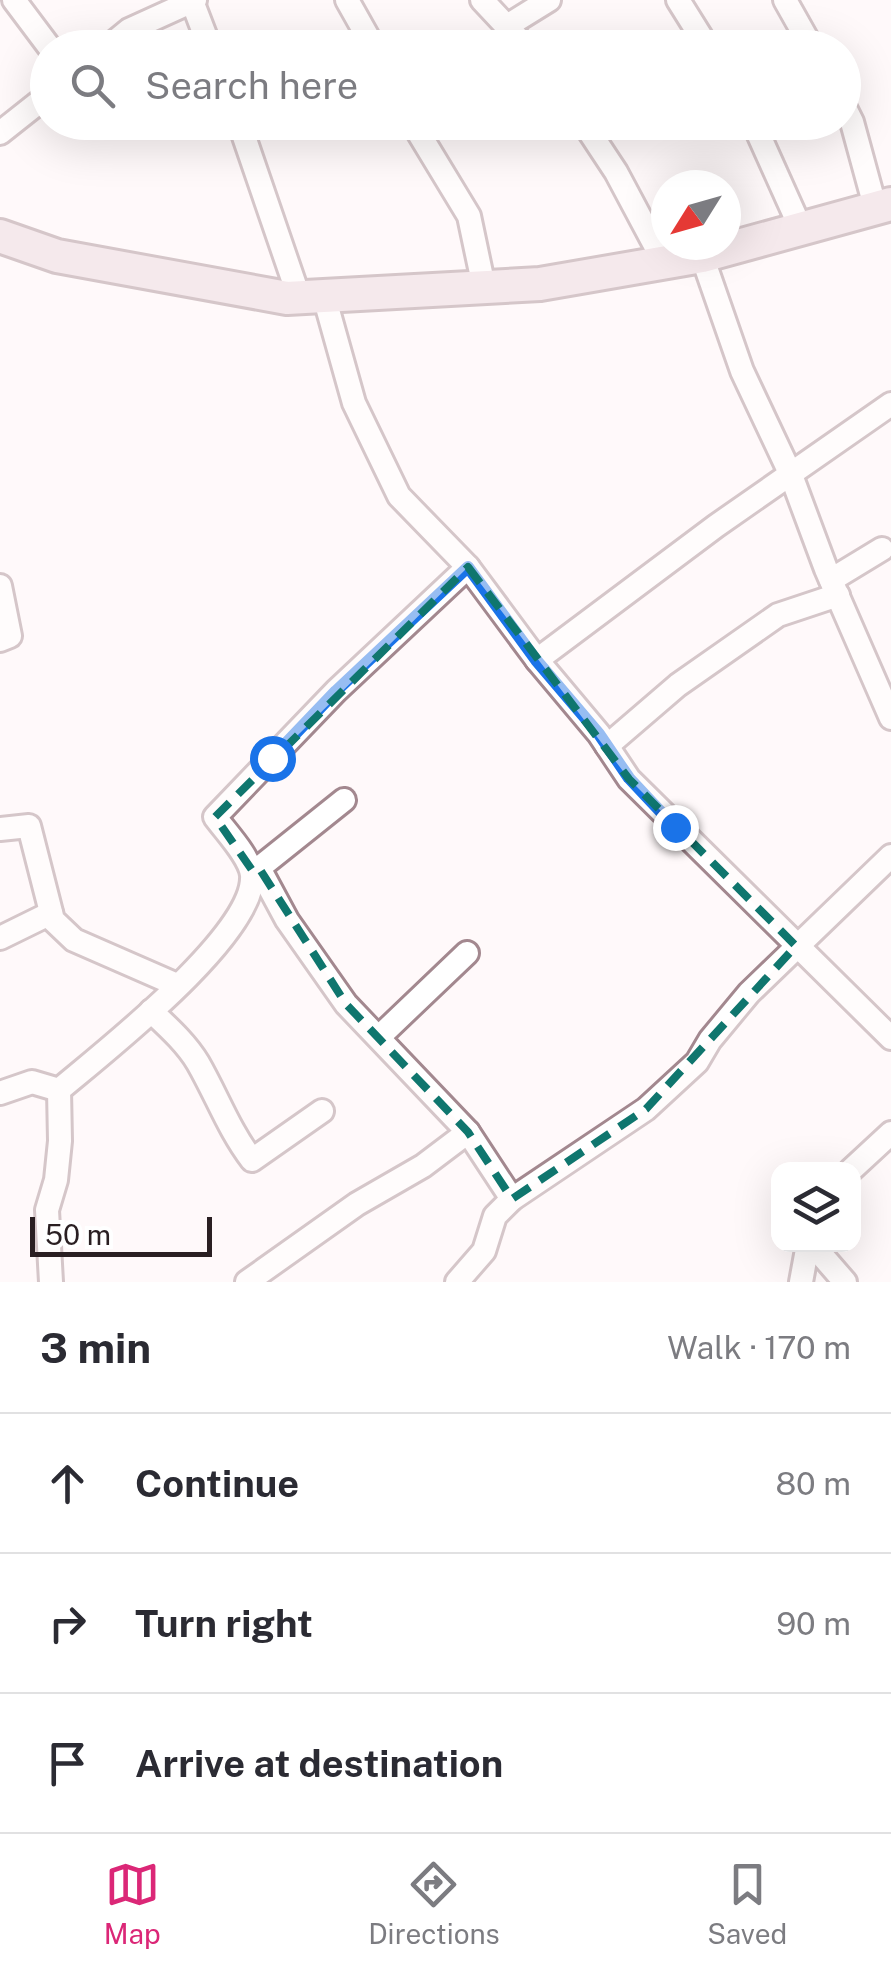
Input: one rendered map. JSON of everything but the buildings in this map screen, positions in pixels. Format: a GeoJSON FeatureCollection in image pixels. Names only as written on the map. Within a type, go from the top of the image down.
{"type":"FeatureCollection","features":[{"type":"Feature","properties":{"kind":"street"},"geometry":{"type":"LineString","coordinates":[[14,0],[36,30]]}},
{"type":"Feature","properties":{"kind":"street"},"geometry":{"type":"LineString","coordinates":[[348,0],[364,30]]}},
{"type":"Feature","properties":{"kind":"street"},"geometry":{"type":"LineString","coordinates":[[482,0],[511,30]]}},
{"type":"Feature","properties":{"kind":"street"},"geometry":{"type":"LineString","coordinates":[[507,26],[549,0]]}},
{"type":"Feature","properties":{"kind":"street"},"geometry":{"type":"LineString","coordinates":[[678,0],[694,30]]}},
{"type":"Feature","properties":{"kind":"street"},"geometry":{"type":"LineString","coordinates":[[784,0],[802,30]]}},
{"type":"Feature","properties":{"kind":"street"},"geometry":{"type":"LineString","coordinates":[[128,30],[193,1],[203,30]]}},
{"type":"Feature","properties":{"kind":"street"},"geometry":{"type":"LineString","coordinates":[[0,134],[30,110]]}},
{"type":"Feature","properties":{"kind":"street"},"geometry":{"type":"LineString","coordinates":[[247,140],[354,403],[399,496],[468,567],[629,778],[891,1038]]}},
{"type":"Feature","properties":{"kind":"street"},"geometry":{"type":"LineString","coordinates":[[423,140],[469,216],[484,287]]}},
{"type":"Feature","properties":{"kind":"street"},"geometry":{"type":"LineString","coordinates":[[595,140],[665,264]]}},
{"type":"Feature","properties":{"kind":"street"},"geometry":{"type":"LineString","coordinates":[[761,140],[801,229]]}},
{"type":"Feature","properties":{"kind":"street"},"geometry":{"type":"LineString","coordinates":[[741,245],[884,207],[859,140]]}},
{"type":"Feature","properties":{"kind":"street"},"geometry":{"type":"LineString","coordinates":[[0,236],[57,256],[287,298],[540,284],[684,260]]}},
{"type":"Feature","properties":{"kind":"street"},"geometry":{"type":"LineString","coordinates":[[703,260],[742,372],[791,475],[834,588],[891,718]]}},
{"type":"Feature","properties":{"kind":"street"},"geometry":{"type":"LineString","coordinates":[[536,660],[716,526],[891,404]]}},
{"type":"Feature","properties":{"kind":"street"},"geometry":{"type":"LineString","coordinates":[[607,746],[678,685],[778,614],[834,588],[882,549]]}},
{"type":"Feature","properties":{"kind":"street"},"geometry":{"type":"LineString","coordinates":[[468,567],[336,691],[215,817],[346,1004],[468,1132],[512,1200]]}},
{"type":"Feature","properties":{"kind":"street"},"geometry":{"type":"LineString","coordinates":[[0,586],[10,636],[0,640]]}},
{"type":"Feature","properties":{"kind":"street"},"geometry":{"type":"LineString","coordinates":[[58,1090],[216,948],[251,895],[255,869],[344,800]]}},
{"type":"Feature","properties":{"kind":"street"},"geometry":{"type":"LineString","coordinates":[[0,830],[28,826],[50,913],[74,940],[177,985]]}},
{"type":"Feature","properties":{"kind":"street"},"geometry":{"type":"LineString","coordinates":[[458,1282],[484,1250],[495,1216],[512,1200],[646,1109],[697,1062],[710,1040],[749,994],[891,856]]}},
{"type":"Feature","properties":{"kind":"street"},"geometry":{"type":"LineString","coordinates":[[0,938],[50,913]]}},
{"type":"Feature","properties":{"kind":"street"},"geometry":{"type":"LineString","coordinates":[[379,1036],[467,953]]}},
{"type":"Feature","properties":{"kind":"street"},"geometry":{"type":"LineString","coordinates":[[151,1010],[198,1062],[220,1110],[252,1160],[322,1111]]}},
{"type":"Feature","properties":{"kind":"street"},"geometry":{"type":"LineString","coordinates":[[0,1093],[32,1082],[58,1090]]}},
{"type":"Feature","properties":{"kind":"street"},"geometry":{"type":"LineString","coordinates":[[51,1282],[48,1210],[60,1141],[58,1090]]}},
{"type":"Feature","properties":{"kind":"street"},"geometry":{"type":"LineString","coordinates":[[246,1282],[468,1132]]}},
{"type":"Feature","properties":{"kind":"street"},"geometry":{"type":"LineString","coordinates":[[860,1162],[891,1133]]}},
{"type":"Feature","properties":{"kind":"street"},"geometry":{"type":"LineString","coordinates":[[801,1282],[808,1252]]}},
{"type":"Feature","properties":{"kind":"street"},"geometry":{"type":"LineString","coordinates":[[817,1252],[844,1282]]}},
{"type":"Feature","properties":{"kind":"highlighted area"},"geometry":{"type":"Polygon","coordinates":[[[468,567],[629,779],[796,946],[646,1109],[512,1199],[468,1132],[346,1004],[259,868],[252,870],[215,817],[468,567]]]}},
{"type":"Feature","properties":{"kind":"route"},"geometry":{"type":"LineString","coordinates":[[272,758],[400,628],[468,567],[629,778],[675,827]]}}]}
